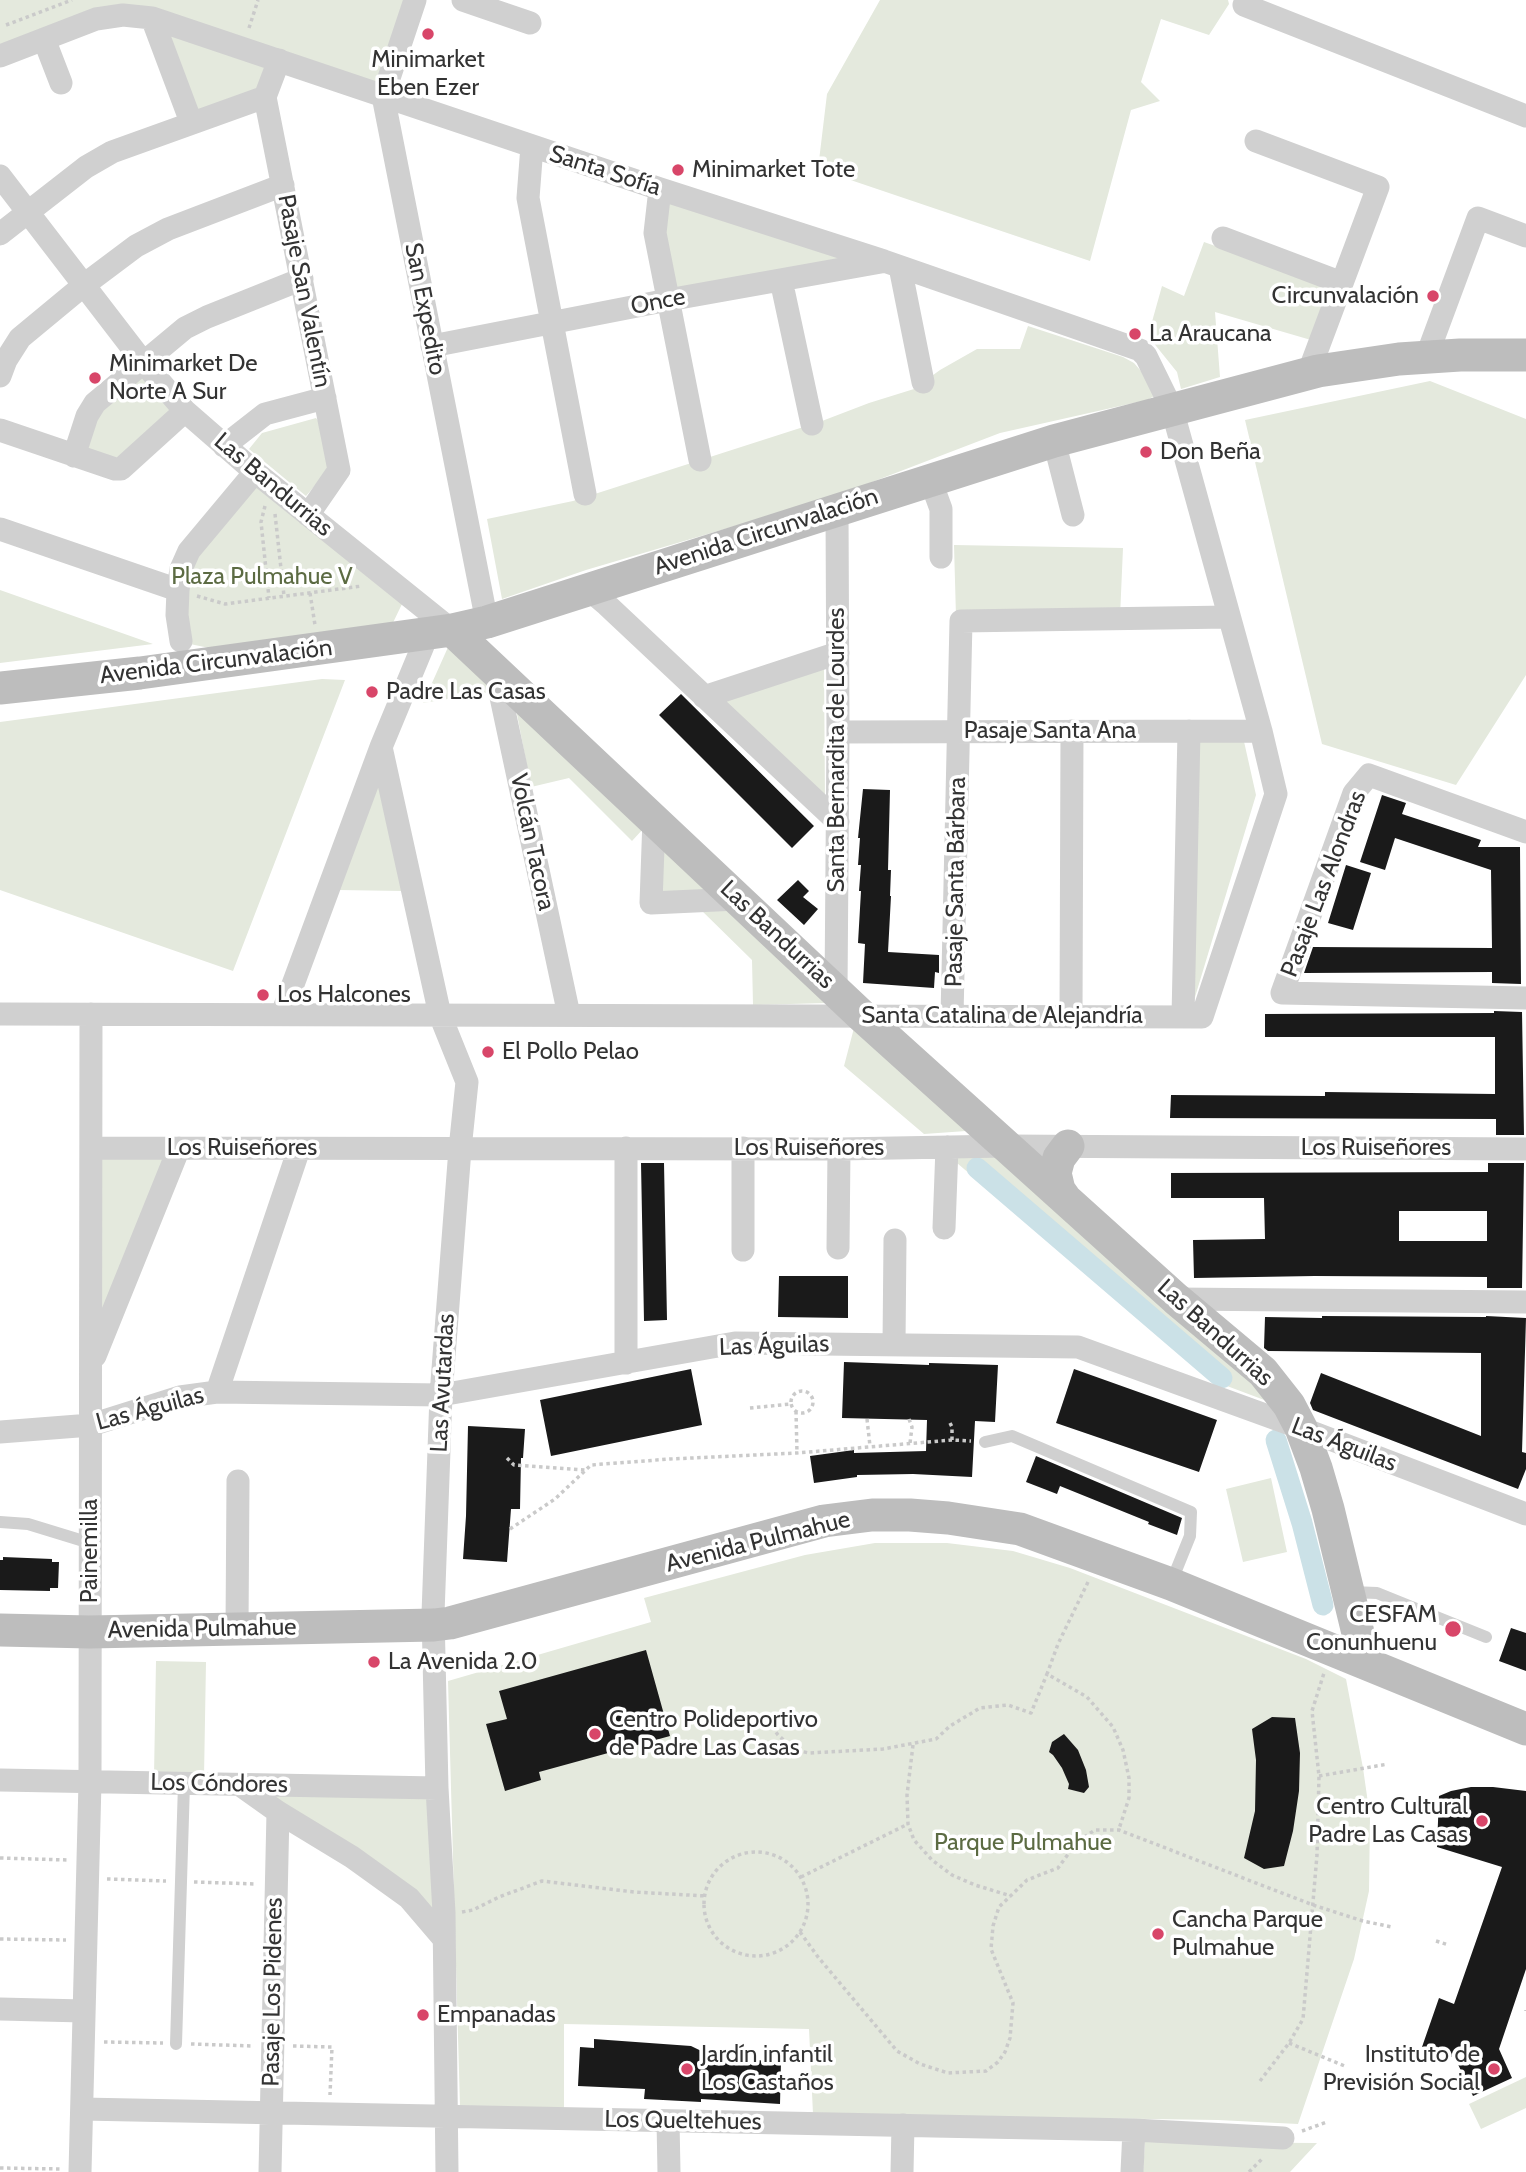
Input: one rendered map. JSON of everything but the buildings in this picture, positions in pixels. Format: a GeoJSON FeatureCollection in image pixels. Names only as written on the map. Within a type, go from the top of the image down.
{"type":"FeatureCollection","features":[{"type":"Feature","properties":{"kind":"street","name":"San Expedito"},"geometry":{"type":"LineString","coordinates":[[415,0],[383,96],[487,622]]}},
{"type":"Feature","properties":{"kind":"street"},"geometry":{"type":"LineString","coordinates":[[463,0],[530,23]]}},
{"type":"Feature","properties":{"kind":"street"},"geometry":{"type":"LineString","coordinates":[[1244,5],[1526,116]]}},
{"type":"Feature","properties":{"kind":"street","name":"Santa Sofía"},"geometry":{"type":"LineString","coordinates":[[0,56],[96,19],[130,15],[152,18],[892,264],[1140,350],[1146,356],[1172,410]]}},
{"type":"Feature","properties":{"kind":"street"},"geometry":{"type":"LineString","coordinates":[[152,18],[191,122]]}},
{"type":"Feature","properties":{"kind":"street"},"geometry":{"type":"LineString","coordinates":[[44,39],[61,83]]}},
{"type":"Feature","properties":{"kind":"street"},"geometry":{"type":"LineString","coordinates":[[0,234],[86,167],[112,152],[265,97],[279,60]]}},
{"type":"Feature","properties":{"kind":"street","name":"Pasaje San Valentín"},"geometry":{"type":"LineString","coordinates":[[265,97],[339,470],[308,515]]}},
{"type":"Feature","properties":{"kind":"street"},"geometry":{"type":"LineString","coordinates":[[1255,141],[1378,187],[1308,374]]}},
{"type":"Feature","properties":{"kind":"street"},"geometry":{"type":"LineString","coordinates":[[532,146],[528,198],[586,494]]}},
{"type":"Feature","properties":{"kind":"street","name":"Las Bandurrias"},"geometry":{"type":"LineString","coordinates":[[0,176],[143,362],[185,411],[438,627],[495,669],[862,1016],[1176,1299],[1264,1372],[1289,1405],[1301,1428],[1328,1509],[1365,1661]]}},
{"type":"Feature","properties":{"kind":"street"},"geometry":{"type":"LineString","coordinates":[[0,376],[6,360],[20,338],[136,246],[168,229],[283,186]]}},
{"type":"Feature","properties":{"kind":"street"},"geometry":{"type":"LineString","coordinates":[[660,189],[654,233],[700,460]]}},
{"type":"Feature","properties":{"kind":"street"},"geometry":{"type":"LineString","coordinates":[[1426,358],[1478,218],[1526,236]]}},
{"type":"Feature","properties":{"kind":"street"},"geometry":{"type":"LineString","coordinates":[[1223,238],[1342,283]]}},
{"type":"Feature","properties":{"kind":"street"},"geometry":{"type":"LineString","coordinates":[[892,264],[923,382]]}},
{"type":"Feature","properties":{"kind":"street","name":"Once"},"geometry":{"type":"LineString","coordinates":[[432,346],[667,300],[892,264]]}},
{"type":"Feature","properties":{"kind":"street"},"geometry":{"type":"LineString","coordinates":[[74,456],[90,410],[185,328],[302,279]]}},
{"type":"Feature","properties":{"kind":"street"},"geometry":{"type":"LineString","coordinates":[[781,280],[812,424]]}},
{"type":"Feature","properties":{"kind":"street","name":"Avenida Circunvalación"},"geometry":{"type":"LineString","coordinates":[[0,688],[139,673],[438,627],[487,622],[1054,441],[1308,374],[1398,359],[1526,355]]}},
{"type":"Feature","properties":{"kind":"street"},"geometry":{"type":"LineString","coordinates":[[224,446],[265,414],[325,398]]}},
{"type":"Feature","properties":{"kind":"street"},"geometry":{"type":"LineString","coordinates":[[1172,410],[1276,794],[1202,1017],[1183,1017],[1189,731]]}},
{"type":"Feature","properties":{"kind":"street"},"geometry":{"type":"LineString","coordinates":[[0,430],[121,469],[185,411]]}},
{"type":"Feature","properties":{"kind":"street"},"geometry":{"type":"LineString","coordinates":[[1054,441],[1073,515]]}},
{"type":"Feature","properties":{"kind":"street"},"geometry":{"type":"LineString","coordinates":[[181,641],[177,615],[181,569],[189,551],[255,471]]}},
{"type":"Feature","properties":{"kind":"street"},"geometry":{"type":"LineString","coordinates":[[930,479],[940,509],[941,557]]}},
{"type":"Feature","properties":{"kind":"street","name":"Santa Bernardita de Lourdes"},"geometry":{"type":"LineString","coordinates":[[836,991],[837,509]]}},
{"type":"Feature","properties":{"kind":"street"},"geometry":{"type":"LineString","coordinates":[[0,529],[178,590]]}},
{"type":"Feature","properties":{"kind":"street"},"geometry":{"type":"LineString","coordinates":[[588,589],[838,822]]}},
{"type":"Feature","properties":{"kind":"street","name":"Pasaje Santa Bárbara"},"geometry":{"type":"LineString","coordinates":[[952,1016],[961,621],[1230,617]]}},
{"type":"Feature","properties":{"kind":"street"},"geometry":{"type":"LineString","coordinates":[[487,622],[495,669]]}},
{"type":"Feature","properties":{"kind":"street"},"geometry":{"type":"LineString","coordinates":[[282,1014],[381,747],[438,627]]}},
{"type":"Feature","properties":{"kind":"street"},"geometry":{"type":"LineString","coordinates":[[704,697],[838,653]]}},
{"type":"Feature","properties":{"kind":"street","name":"Volcán Tacora"},"geometry":{"type":"LineString","coordinates":[[495,669],[569,1015]]}},
{"type":"Feature","properties":{"kind":"street"},"geometry":{"type":"LineString","coordinates":[[1071,1017],[1072,731]]}},
{"type":"Feature","properties":{"kind":"street","name":"Pasaje Santa Ana"},"geometry":{"type":"LineString","coordinates":[[838,732],[1261,731]]}},
{"type":"Feature","properties":{"kind":"street","name":"Las Avutardas"},"geometry":{"type":"LineString","coordinates":[[381,747],[440,1015],[467,1082],[441,1395],[434,1625],[444,1939],[447,2172]]}},
{"type":"Feature","properties":{"kind":"street","name":"Pasaje Las Alondras"},"geometry":{"type":"LineString","coordinates":[[1526,832],[1368,775],[1354,793],[1282,993],[1526,998]]}},
{"type":"Feature","properties":{"kind":"street"},"geometry":{"type":"LineString","coordinates":[[654,819],[651,903],[738,899]]}},
{"type":"Feature","properties":{"kind":"street","name":"Santa Catalina de Alejandría"},"geometry":{"type":"LineString","coordinates":[[0,1014],[1183,1017]]}},
{"type":"Feature","properties":{"kind":"street","name":"Painemilla"},"geometry":{"type":"LineString","coordinates":[[80,2171],[90,1782],[91,1014]]}},
{"type":"Feature","properties":{"kind":"street"},"geometry":{"type":"LineString","coordinates":[[1064,1197],[1059,1190],[1055,1173],[1059,1157],[1068,1146]]}},
{"type":"Feature","properties":{"kind":"street","name":"Los Ruiseñores"},"geometry":{"type":"LineString","coordinates":[[91,1148],[839,1149],[1068,1146],[1526,1149]]}},
{"type":"Feature","properties":{"kind":"street"},"geometry":{"type":"LineString","coordinates":[[944,1228],[947,1147]]}},
{"type":"Feature","properties":{"kind":"street"},"geometry":{"type":"LineString","coordinates":[[91,1368],[179,1148]]}},
{"type":"Feature","properties":{"kind":"street"},"geometry":{"type":"LineString","coordinates":[[626,1148],[626,1363]]}},
{"type":"Feature","properties":{"kind":"street"},"geometry":{"type":"LineString","coordinates":[[743,1148],[743,1250]]}},
{"type":"Feature","properties":{"kind":"street"},"geometry":{"type":"LineString","coordinates":[[217,1392],[299,1149]]}},
{"type":"Feature","properties":{"kind":"street"},"geometry":{"type":"LineString","coordinates":[[838,1248],[839,1149]]}},
{"type":"Feature","properties":{"kind":"street"},"geometry":{"type":"LineString","coordinates":[[894,1344],[895,1240]]}},
{"type":"Feature","properties":{"kind":"street"},"geometry":{"type":"LineString","coordinates":[[1176,1299],[1526,1302]]}},
{"type":"Feature","properties":{"kind":"street","name":"Las Águilas"},"geometry":{"type":"LineString","coordinates":[[0,1432],[91,1425],[180,1397],[217,1392],[441,1395],[735,1343],[1078,1347],[1526,1514]]}},
{"type":"Feature","properties":{"kind":"street"},"geometry":{"type":"LineString","coordinates":[[237,1628],[238,1481]]}},
{"type":"Feature","properties":{"kind":"street","name":"Avenida Pulmahue"},"geometry":{"type":"LineString","coordinates":[[0,1630],[90,1632],[450,1623],[813,1524],[848,1517],[910,1515],[984,1522],[1020,1529],[1171,1584],[1526,1728]]}},
{"type":"Feature","properties":{"kind":"street","name":"Los Cóndores"},"geometry":{"type":"LineString","coordinates":[[0,1780],[438,1788]]}},
{"type":"Feature","properties":{"kind":"street"},"geometry":{"type":"LineString","coordinates":[[240,1785],[278,1812],[352,1857],[409,1898],[444,1939]]}},
{"type":"Feature","properties":{"kind":"street","name":"Pasaje Los Pidenes"},"geometry":{"type":"LineString","coordinates":[[270,2172],[278,1812]]}},
{"type":"Feature","properties":{"kind":"street"},"geometry":{"type":"LineString","coordinates":[[0,2009],[84,2011]]}},
{"type":"Feature","properties":{"kind":"street","name":"Los Queltehues"},"geometry":{"type":"LineString","coordinates":[[82,2109],[1134,2130],[1283,2138]]}},
{"type":"Feature","properties":{"kind":"street"},"geometry":{"type":"LineString","coordinates":[[668,2121],[669,2172]]}},
{"type":"Feature","properties":{"kind":"street"},"geometry":{"type":"LineString","coordinates":[[902,2172],[903,2125]]}},
{"type":"Feature","properties":{"kind":"street"},"geometry":{"type":"LineString","coordinates":[[1132,2172],[1134,2130]]}},
{"type":"Feature","properties":{"kind":"lane"},"geometry":{"type":"LineString","coordinates":[[985,1442],[1012,1436],[1191,1512],[1190,1536],[1171,1584]]}},
{"type":"Feature","properties":{"kind":"lane"},"geometry":{"type":"LineString","coordinates":[[0,1521],[28,1524],[90,1543]]}},
{"type":"Feature","properties":{"kind":"lane"},"geometry":{"type":"LineString","coordinates":[[1348,1592],[1377,1593],[1486,1637]]}},
{"type":"Feature","properties":{"kind":"lane"},"geometry":{"type":"LineString","coordinates":[[176,2044],[184,1784]]}},
{"type":"Feature","properties":{"kind":"path"},"geometry":{"type":"LineString","coordinates":[[6,25],[72,0]]}},
{"type":"Feature","properties":{"kind":"path"},"geometry":{"type":"LineString","coordinates":[[246,49],[245,39],[258,0]]}},
{"type":"Feature","properties":{"kind":"path"},"geometry":{"type":"LineString","coordinates":[[265,501],[261,523],[269,598]]}},
{"type":"Feature","properties":{"kind":"path"},"geometry":{"type":"LineString","coordinates":[[275,509],[284,596]]}},
{"type":"Feature","properties":{"kind":"path"},"geometry":{"type":"LineString","coordinates":[[178,590],[225,604],[367,586]]}},
{"type":"Feature","properties":{"kind":"path"},"geometry":{"type":"LineString","coordinates":[[796,1411],[809,1411],[813,1404],[812,1396],[805,1391],[797,1392],[791,1398],[791,1404],[796,1411],[797,1453]]}},
{"type":"Feature","properties":{"kind":"path"},"geometry":{"type":"LineString","coordinates":[[750,1408],[791,1404]]}},
{"type":"Feature","properties":{"kind":"path"},"geometry":{"type":"LineString","coordinates":[[867,1419],[870,1446]]}},
{"type":"Feature","properties":{"kind":"path"},"geometry":{"type":"LineString","coordinates":[[909,1419],[912,1427],[910,1443]]}},
{"type":"Feature","properties":{"kind":"path"},"geometry":{"type":"LineString","coordinates":[[950,1423],[952,1440]]}},
{"type":"Feature","properties":{"kind":"path"},"geometry":{"type":"LineString","coordinates":[[510,1529],[555,1499],[591,1465],[797,1453],[952,1440],[985,1442]]}},
{"type":"Feature","properties":{"kind":"path"},"geometry":{"type":"LineString","coordinates":[[508,1458],[514,1465],[585,1471]]}},
{"type":"Feature","properties":{"kind":"path"},"geometry":{"type":"LineString","coordinates":[[764,1715],[778,1735],[795,1749],[809,1753],[848,1753],[936,1739],[950,1726],[980,1708],[1008,1705],[1031,1713],[1097,1557]]}},
{"type":"Feature","properties":{"kind":"path"},"geometry":{"type":"LineString","coordinates":[[1261,2081],[1303,2019],[1313,1905],[1319,1776],[1312,1712],[1325,1670]]}},
{"type":"Feature","properties":{"kind":"path"},"geometry":{"type":"LineString","coordinates":[[1047,1674],[1087,1697],[1112,1727],[1123,1750],[1129,1778],[1129,1798],[1119,1830]]}},
{"type":"Feature","properties":{"kind":"path"},"geometry":{"type":"LineString","coordinates":[[914,1744],[907,1795],[908,1824],[914,1840],[932,1860],[952,1875],[1011,1896]]}},
{"type":"Feature","properties":{"kind":"path"},"geometry":{"type":"LineString","coordinates":[[1319,1776],[1388,1764]]}},
{"type":"Feature","properties":{"kind":"path"},"geometry":{"type":"LineString","coordinates":[[801,1877],[908,1824]]}},
{"type":"Feature","properties":{"kind":"path"},"geometry":{"type":"LineString","coordinates":[[800,1932],[897,2051],[920,2064],[948,2073],[986,2071],[998,2062],[1005,2052],[1013,2023],[1013,2003],[991,1949],[993,1926],[999,1907],[1019,1885],[1058,1868],[1077,1842],[1095,1830],[1119,1830],[1313,1905],[1392,1927]]}},
{"type":"Feature","properties":{"kind":"path"},"geometry":{"type":"LineString","coordinates":[[763,1852],[785,1860],[801,1877],[809,1899],[806,1922],[793,1942],[773,1954],[750,1956],[728,1948],[711,1931],[704,1909],[706,1896],[707,1886],[719,1866],[740,1854],[763,1852]]}},
{"type":"Feature","properties":{"kind":"path"},"geometry":{"type":"LineString","coordinates":[[0,1858],[88,1861]]}},
{"type":"Feature","properties":{"kind":"path"},"geometry":{"type":"LineString","coordinates":[[460,1912],[473,1910],[542,1881],[634,1892],[706,1896]]}},
{"type":"Feature","properties":{"kind":"path"},"geometry":{"type":"LineString","coordinates":[[0,1939],[86,1941]]}},
{"type":"Feature","properties":{"kind":"path"},"geometry":{"type":"LineString","coordinates":[[1436,1941],[1449,1945]]}},
{"type":"Feature","properties":{"kind":"path"},"geometry":{"type":"LineString","coordinates":[[83,2042],[331,2047],[329,2115]]}},
{"type":"Feature","properties":{"kind":"path"},"geometry":{"type":"LineString","coordinates":[[1289,2043],[1347,2067]]}},
{"type":"Feature","properties":{"kind":"path"},"geometry":{"type":"LineString","coordinates":[[1283,2138],[1327,2122]]}},
{"type":"Feature","properties":{"kind":"path"},"geometry":{"type":"LineString","coordinates":[[0,2168],[80,2171]]}},
{"type":"Feature","properties":{"kind":"green space"},"geometry":{"type":"Polygon","coordinates":[[[0,0],[409,0],[381,87],[176,16],[0,44],[0,0]]]}},
{"type":"Feature","properties":{"kind":"green space"},"geometry":{"type":"Polygon","coordinates":[[[880,0],[1228,0],[1229,4],[1209,35],[1161,19],[1141,82],[1160,101],[1131,110],[1090,261],[818,169],[827,94],[880,0]]]}},
{"type":"Feature","properties":{"kind":"green space"},"geometry":{"type":"Polygon","coordinates":[[[152,18],[279,60],[265,97],[191,122],[152,18]]]}},
{"type":"Feature","properties":{"kind":"green space"},"geometry":{"type":"Polygon","coordinates":[[[663,193],[866,259],[670,297],[663,193]]]}},
{"type":"Feature","properties":{"kind":"green space"},"geometry":{"type":"Polygon","coordinates":[[[1204,242],[1331,287],[1311,340],[1215,312],[1220,377],[1181,389],[1177,372],[1148,336],[1162,286],[1184,296],[1204,242]]]}},
{"type":"Feature","properties":{"kind":"green space"},"geometry":{"type":"Polygon","coordinates":[[[1028,326],[1123,357],[1134,363],[1160,393],[1147,400],[1000,433],[833,497],[586,570],[502,599],[487,519],[573,501],[914,389],[940,370],[977,349],[1020,349],[1028,326]]]}},
{"type":"Feature","properties":{"kind":"green space"},"geometry":{"type":"Polygon","coordinates":[[[143,366],[181,411],[131,459],[77,454],[88,418],[143,366]]]}},
{"type":"Feature","properties":{"kind":"green space"},"geometry":{"type":"Polygon","coordinates":[[[1430,381],[1526,419],[1526,675],[1456,785],[1322,744],[1245,420],[1430,381]]]}},
{"type":"Feature","properties":{"kind":"green space"},"geometry":{"type":"Polygon","coordinates":[[[316,418],[320,423],[330,468],[306,496],[249,449],[262,433],[316,418]]]}},
{"type":"Feature","properties":{"kind":"green space","name":"Plaza Pulmahue V"},"geometry":{"type":"Polygon","coordinates":[[[255,476],[402,604],[388,633],[234,653],[185,643],[184,571],[255,476]]]}},
{"type":"Feature","properties":{"kind":"green space"},"geometry":{"type":"Polygon","coordinates":[[[954,545],[1123,548],[1120,617],[956,617],[954,545]]]}},
{"type":"Feature","properties":{"kind":"green space"},"geometry":{"type":"Polygon","coordinates":[[[0,590],[153,644],[0,663],[0,590]]]}},
{"type":"Feature","properties":{"kind":"green space"},"geometry":{"type":"Polygon","coordinates":[[[449,645],[488,683],[491,692],[423,703],[449,645]]]}},
{"type":"Feature","properties":{"kind":"green space"},"geometry":{"type":"Polygon","coordinates":[[[824,666],[825,802],[719,700],[824,666]]]}},
{"type":"Feature","properties":{"kind":"green space"},"geometry":{"type":"Polygon","coordinates":[[[322,679],[345,680],[233,971],[0,890],[0,722],[322,679]]]}},
{"type":"Feature","properties":{"kind":"green space"},"geometry":{"type":"Polygon","coordinates":[[[516,709],[643,829],[632,841],[569,778],[531,787],[516,709]]]}},
{"type":"Feature","properties":{"kind":"green space"},"geometry":{"type":"Polygon","coordinates":[[[1243,737],[1256,795],[1192,1007],[1195,738],[1243,737]]]}},
{"type":"Feature","properties":{"kind":"green space"},"geometry":{"type":"Polygon","coordinates":[[[379,783],[403,891],[338,890],[379,783]]]}},
{"type":"Feature","properties":{"kind":"green space"},"geometry":{"type":"Polygon","coordinates":[[[658,843],[714,896],[661,900],[658,843]]]}},
{"type":"Feature","properties":{"kind":"green space"},"geometry":{"type":"Polygon","coordinates":[[[699,908],[726,908],[827,1003],[753,1005],[752,960],[699,908]]]}},
{"type":"Feature","properties":{"kind":"green space"},"geometry":{"type":"Polygon","coordinates":[[[854,1028],[966,1131],[924,1134],[844,1066],[854,1028]]]}},
{"type":"Feature","properties":{"kind":"green space"},"geometry":{"type":"Polygon","coordinates":[[[956,1154],[1003,1154],[1275,1404],[1211,1380],[957,1163],[956,1154]]]}},
{"type":"Feature","properties":{"kind":"green space"},"geometry":{"type":"Polygon","coordinates":[[[169,1157],[96,1340],[97,1159],[169,1157]]]}},
{"type":"Feature","properties":{"kind":"green space"},"geometry":{"type":"Polygon","coordinates":[[[1271,1478],[1287,1552],[1243,1562],[1226,1489],[1271,1478]]]}},
{"type":"Feature","properties":{"kind":"green space","name":"Parque Pulmahue"},"geometry":{"type":"Polygon","coordinates":[[[875,1543],[947,1543],[1013,1551],[1070,1568],[1306,1659],[1346,1679],[1370,1817],[1369,1891],[1354,1959],[1298,2124],[1218,2120],[813,2114],[809,2029],[564,2024],[564,2109],[460,2107],[448,1681],[651,1622],[644,1598],[805,1555],[875,1543]]]}},
{"type":"Feature","properties":{"kind":"green space"},"geometry":{"type":"Polygon","coordinates":[[[156,1661],[206,1662],[204,1777],[154,1776],[156,1661]]]}},
{"type":"Feature","properties":{"kind":"green space"},"geometry":{"type":"Polygon","coordinates":[[[261,1792],[428,1794],[435,1915],[261,1792]]]}},
{"type":"Feature","properties":{"kind":"green space"},"geometry":{"type":"Polygon","coordinates":[[[1526,2077],[1526,2108],[1481,2129],[1469,2104],[1526,2077]]]}},
{"type":"Feature","properties":{"kind":"green space"},"geometry":{"type":"Polygon","coordinates":[[[1145,2142],[1317,2143],[1290,2172],[1143,2172],[1145,2142]]]}},
{"type":"Feature","properties":{"kind":"waterway"},"geometry":{"type":"LineString","coordinates":[[977,1168],[1222,1378]]}},
{"type":"Feature","properties":{"kind":"waterway"},"geometry":{"type":"LineString","coordinates":[[1276,1440],[1302,1523],[1323,1605]]}},
{"type":"Feature","properties":{"kind":"place","name":"Minimarket Eben Ezer"},"geometry":{"type":"Point","coordinates":[428,34]}},
{"type":"Feature","properties":{"kind":"place","name":"Minimarket Tote"},"geometry":{"type":"Point","coordinates":[678,170]}},
{"type":"Feature","properties":{"kind":"place","name":"Circunvalación"},"geometry":{"type":"Point","coordinates":[1433,296]}},
{"type":"Feature","properties":{"kind":"place","name":"La Araucana"},"geometry":{"type":"Point","coordinates":[1135,334]}},
{"type":"Feature","properties":{"kind":"place","name":"Minimarket De Norte A Sur"},"geometry":{"type":"Point","coordinates":[95,378]}},
{"type":"Feature","properties":{"kind":"place","name":"Don Beña"},"geometry":{"type":"Point","coordinates":[1146,452]}},
{"type":"Feature","properties":{"kind":"place","name":"Padre Las Casas"},"geometry":{"type":"Point","coordinates":[372,692]}},
{"type":"Feature","properties":{"kind":"place","name":"Los Halcones"},"geometry":{"type":"Point","coordinates":[263,995]}},
{"type":"Feature","properties":{"kind":"place","name":"El Pollo Pelao"},"geometry":{"type":"Point","coordinates":[488,1052]}},
{"type":"Feature","properties":{"kind":"place","name":"CESFAM Conunhuenu"},"geometry":{"type":"Point","coordinates":[1453,1629]}},
{"type":"Feature","properties":{"kind":"place","name":"La Avenida 2.0"},"geometry":{"type":"Point","coordinates":[374,1662]}},
{"type":"Feature","properties":{"kind":"place","name":"Centro Polideportivo de Padre Las Casas"},"geometry":{"type":"Point","coordinates":[595,1734]}},
{"type":"Feature","properties":{"kind":"place","name":"Centro Cultural Padre Las Casas"},"geometry":{"type":"Point","coordinates":[1482,1821]}},
{"type":"Feature","properties":{"kind":"place","name":"Cancha Parque Pulmahue"},"geometry":{"type":"Point","coordinates":[1158,1934]}},
{"type":"Feature","properties":{"kind":"place","name":"Empanadas"},"geometry":{"type":"Point","coordinates":[423,2015]}},
{"type":"Feature","properties":{"kind":"place","name":"Jardín infantil Los Castaños"},"geometry":{"type":"Point","coordinates":[687,2069]}},
{"type":"Feature","properties":{"kind":"place","name":"Instituto de Previsión Social"},"geometry":{"type":"Point","coordinates":[1494,2069]}}]}
